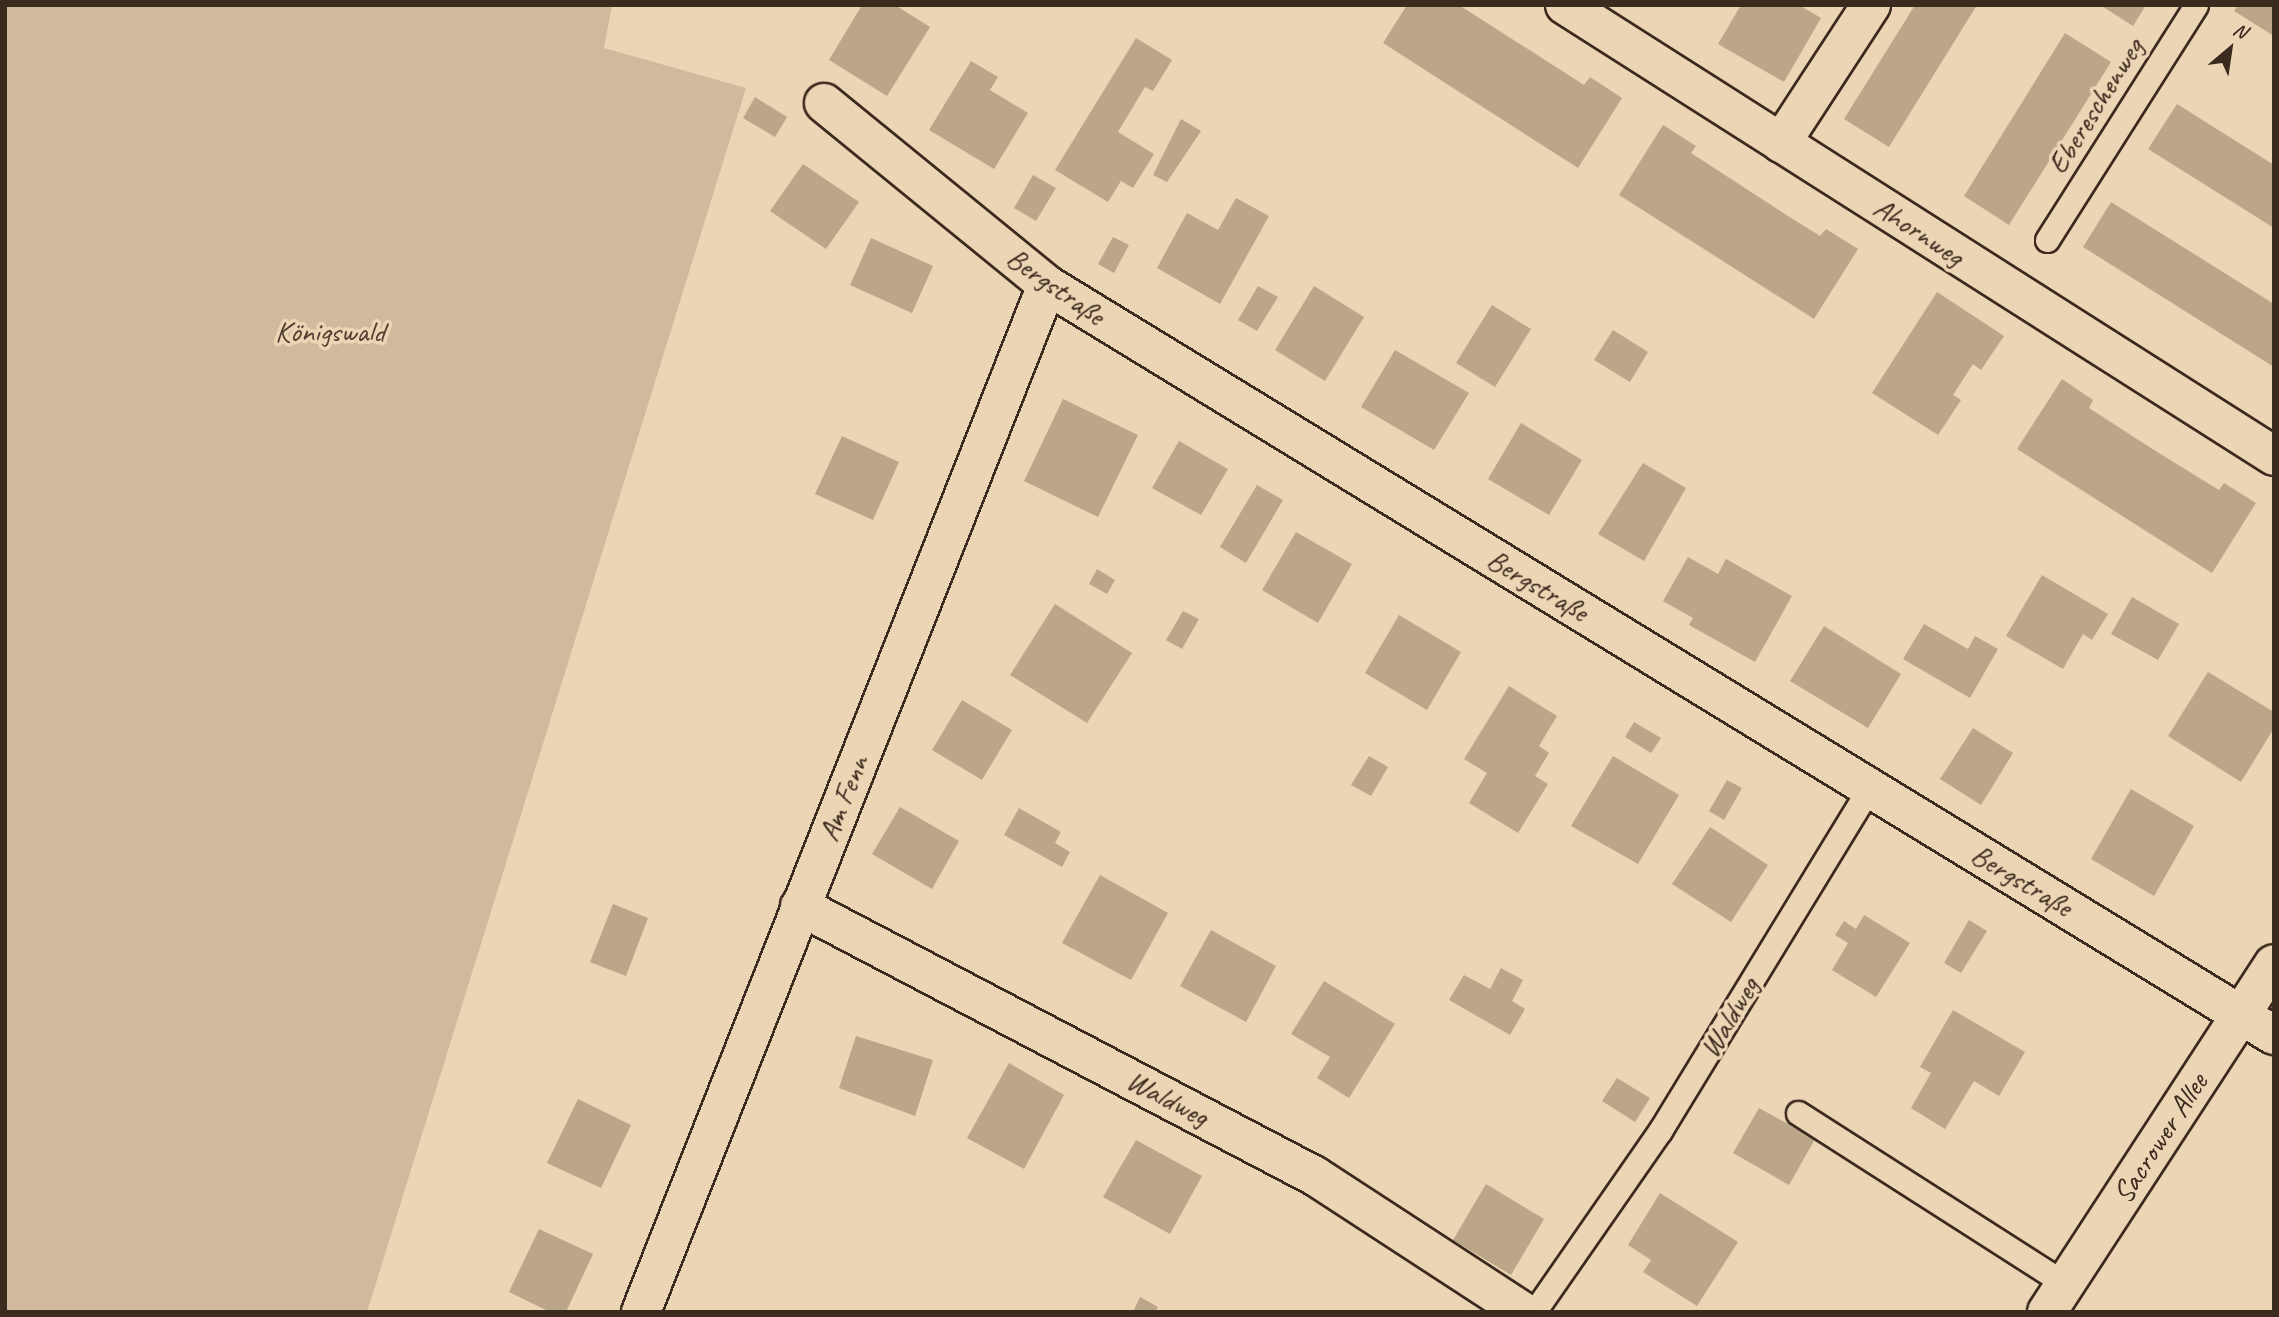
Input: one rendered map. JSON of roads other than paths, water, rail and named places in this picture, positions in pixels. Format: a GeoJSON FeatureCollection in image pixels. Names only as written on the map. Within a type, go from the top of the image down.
{"type":"FeatureCollection","features":[{"type":"Feature","properties":{"kind":"street","name":"Ahornweg"},"geometry":{"type":"LineString","coordinates":[[1565,5],[2274,456]]}},
{"type":"Feature","properties":{"kind":"street"},"geometry":{"type":"LineString","coordinates":[[1781,143],[1871,5]]}},
{"type":"Feature","properties":{"kind":"street","name":"Bergstraße"},"geometry":{"type":"LineString","coordinates":[[824,103],[1047,285],[2274,1035]]}},
{"type":"Feature","properties":{"kind":"street","name":"Am Fenn"},"geometry":{"type":"LineString","coordinates":[[641,1312],[1047,285]]}},
{"type":"Feature","properties":{"kind":"street","name":"Waldweg"},"geometry":{"type":"LineString","coordinates":[[800,906],[1315,1176],[1524,1312]]}},
{"type":"Feature","properties":{"kind":"street","name":"Sacrower Allee"},"geometry":{"type":"LineString","coordinates":[[2056,1298],[2274,964]]}},
{"type":"Feature","properties":{"kind":"lane","name":"Ebereschenweg"},"geometry":{"type":"LineString","coordinates":[[2047,240],[2196,5]]}},
{"type":"Feature","properties":{"kind":"lane","name":"Waldweg"},"geometry":{"type":"LineString","coordinates":[[1534,1312],[1660,1131],[1870,787]]}},
{"type":"Feature","properties":{"kind":"lane"},"geometry":{"type":"LineString","coordinates":[[1798,1112],[2056,1298]]}},
{"type":"Feature","properties":{"kind":"park label","name":"Königswald"},"geometry":{"type":"Point","coordinates":[330,331]}}]}
